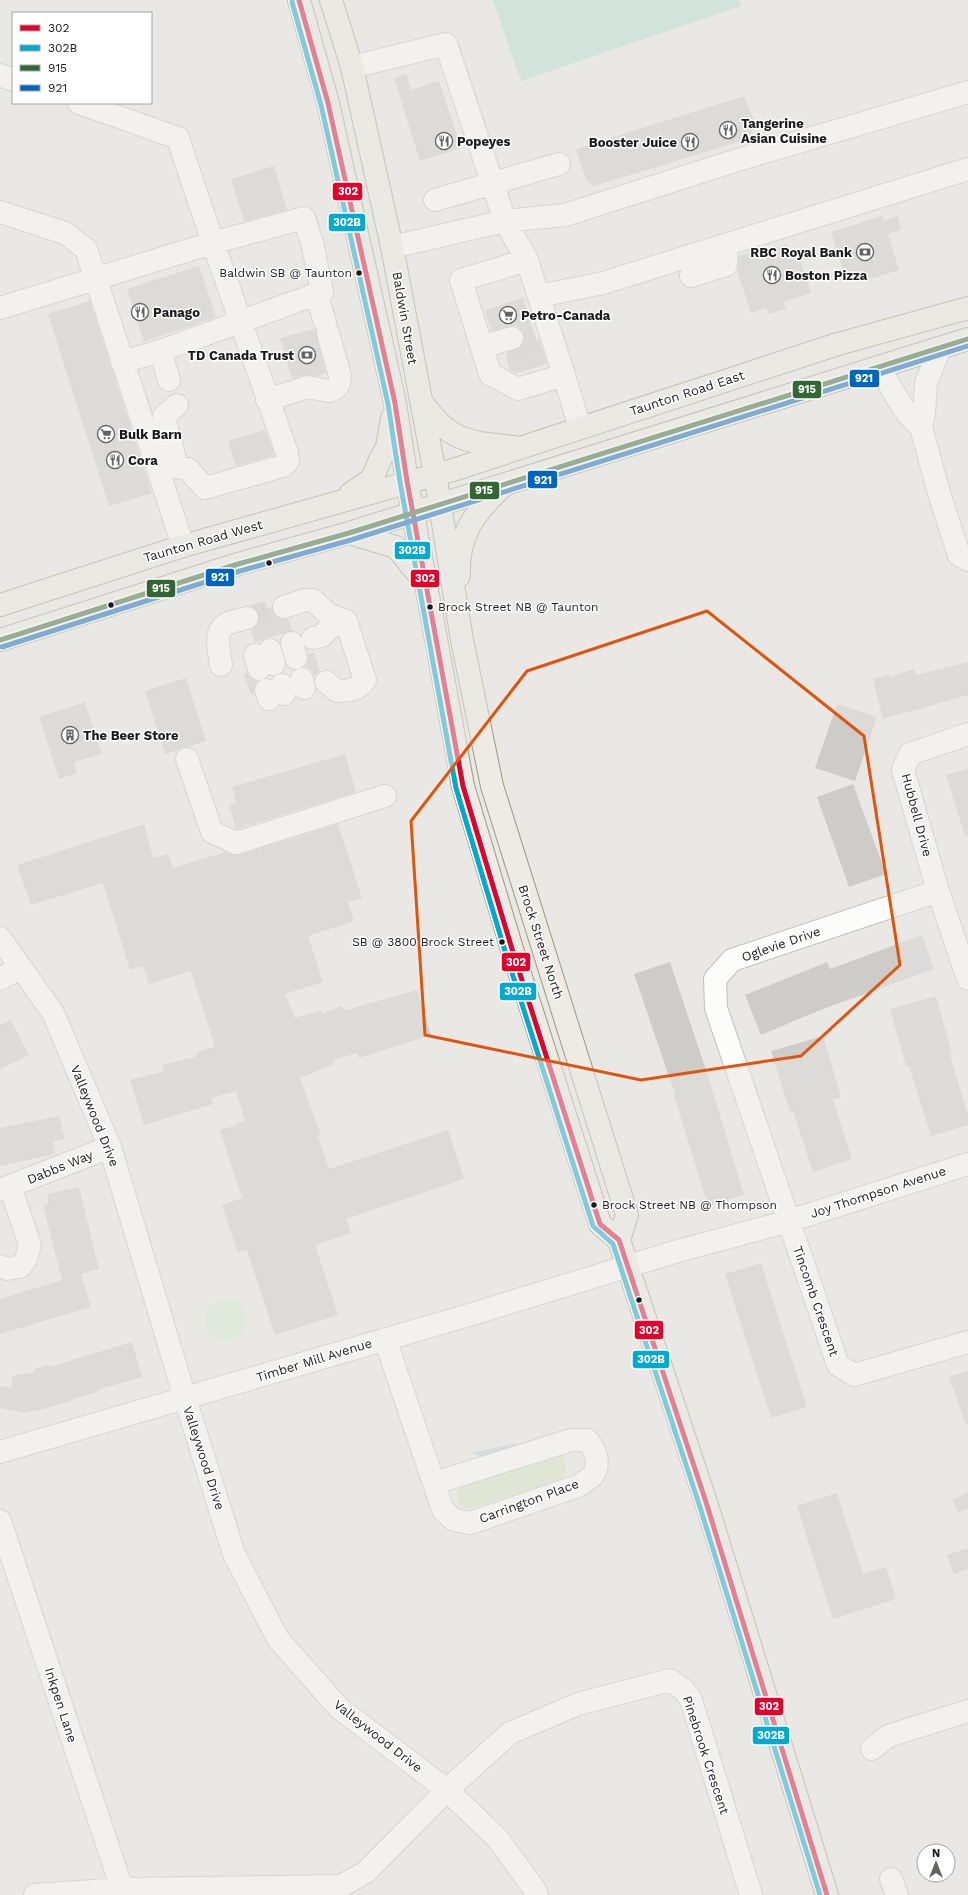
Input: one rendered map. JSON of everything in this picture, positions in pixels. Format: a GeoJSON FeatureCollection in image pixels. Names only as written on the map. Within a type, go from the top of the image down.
{"type":"FeatureCollection","features":[{"type":"Feature","properties":{"kind":"main road","name":"Baldwin Street"},"geometry":{"type":"LineString","coordinates":[[299,0],[328,103],[395,403],[413,513]]}},
{"type":"Feature","properties":{"kind":"main road","name":"Baldwin Street"},"geometry":{"type":"LineString","coordinates":[[331,0],[352,67],[392,247],[419,398],[435,474],[462,640]]}},
{"type":"Feature","properties":{"kind":"main road","name":"Taunton Road East"},"geometry":{"type":"LineString","coordinates":[[407,481],[435,474],[580,428],[838,344],[968,308]]}},
{"type":"Feature","properties":{"kind":"main road"},"geometry":{"type":"LineString","coordinates":[[0,640],[231,566],[350,533],[968,339]]}},
{"type":"Feature","properties":{"kind":"main road"},"geometry":{"type":"LineString","coordinates":[[419,398],[434,420],[450,433],[461,438],[490,444],[520,447]]}},
{"type":"Feature","properties":{"kind":"main road"},"geometry":{"type":"LineString","coordinates":[[341,500],[372,479],[387,447],[395,403]]}},
{"type":"Feature","properties":{"kind":"main road","name":"Taunton Road West"},"geometry":{"type":"LineString","coordinates":[[0,605],[183,546],[407,481]]}},
{"type":"Feature","properties":{"kind":"main road"},"geometry":{"type":"LineString","coordinates":[[462,640],[458,565],[463,540],[472,519],[486,502],[506,484]]}},
{"type":"Feature","properties":{"kind":"main road"},"geometry":{"type":"LineString","coordinates":[[413,513],[463,786],[482,850],[600,1224],[619,1240],[706,1502],[827,1895]]}},
{"type":"Feature","properties":{"kind":"main road"},"geometry":{"type":"LineString","coordinates":[[350,533],[396,547],[426,584]]}},
{"type":"Feature","properties":{"kind":"main road","name":"Brock Street North"},"geometry":{"type":"LineString","coordinates":[[462,640],[492,786],[627,1215],[619,1240]]}},
{"type":"Feature","properties":{"kind":"street"},"geometry":{"type":"LineString","coordinates":[[352,67],[446,44],[505,221],[527,260],[539,296],[541,328],[564,375],[580,428]]}},
{"type":"Feature","properties":{"kind":"street"},"geometry":{"type":"LineString","coordinates":[[0,75],[12,80]]}},
{"type":"Feature","properties":{"kind":"street"},"geometry":{"type":"LineString","coordinates":[[392,247],[505,221],[564,215],[738,160],[968,92]]}},
{"type":"Feature","properties":{"kind":"street"},"geometry":{"type":"LineString","coordinates":[[82,104],[178,138],[212,244],[242,322],[267,400],[287,453],[288,461],[283,466],[205,488],[188,469],[177,467],[164,416],[176,405]]}},
{"type":"Feature","properties":{"kind":"street"},"geometry":{"type":"LineString","coordinates":[[435,200],[559,164]]}},
{"type":"Feature","properties":{"kind":"street"},"geometry":{"type":"LineString","coordinates":[[539,296],[603,283],[968,169]]}},
{"type":"Feature","properties":{"kind":"street"},"geometry":{"type":"LineString","coordinates":[[0,212],[64,232],[86,248],[183,546]]}},
{"type":"Feature","properties":{"kind":"street"},"geometry":{"type":"LineString","coordinates":[[0,308],[304,218],[313,246],[322,292],[160,351],[122,362]]}},
{"type":"Feature","properties":{"kind":"street"},"geometry":{"type":"LineString","coordinates":[[691,276],[726,265],[727,244]]}},
{"type":"Feature","properties":{"kind":"street"},"geometry":{"type":"LineString","coordinates":[[527,260],[461,280],[490,374],[518,389],[536,375],[564,375]]}},
{"type":"Feature","properties":{"kind":"street"},"geometry":{"type":"LineString","coordinates":[[267,400],[308,387],[329,391],[338,387],[340,383],[340,376],[316,294]]}},
{"type":"Feature","properties":{"kind":"street"},"geometry":{"type":"LineString","coordinates":[[482,347],[512,338]]}},
{"type":"Feature","properties":{"kind":"street"},"geometry":{"type":"LineString","coordinates":[[940,348],[926,383],[924,413],[921,427],[939,493],[959,555],[968,560]]}},
{"type":"Feature","properties":{"kind":"street"},"geometry":{"type":"LineString","coordinates":[[160,351],[169,380]]}},
{"type":"Feature","properties":{"kind":"street"},"geometry":{"type":"LineString","coordinates":[[878,367],[888,380],[909,418],[921,427]]}},
{"type":"Feature","properties":{"kind":"street"},"geometry":{"type":"LineString","coordinates":[[284,607],[305,600],[313,600],[328,614],[346,621]]}},
{"type":"Feature","properties":{"kind":"street"},"geometry":{"type":"LineString","coordinates":[[221,665],[218,640],[220,631],[224,625],[247,618]]}},
{"type":"Feature","properties":{"kind":"street"},"geometry":{"type":"LineString","coordinates":[[313,638],[322,636],[330,627],[346,621]]}},
{"type":"Feature","properties":{"kind":"street"},"geometry":{"type":"LineString","coordinates":[[326,682],[337,691],[351,691],[362,685],[365,680],[346,621]]}},
{"type":"Feature","properties":{"kind":"street","name":"Hubbell Drive"},"geometry":{"type":"LineString","coordinates":[[938,891],[903,770],[910,754],[968,734]]}},
{"type":"Feature","properties":{"kind":"street"},"geometry":{"type":"LineString","coordinates":[[187,759],[212,832],[236,843],[385,796]]}},
{"type":"Feature","properties":{"kind":"street"},"geometry":{"type":"LineString","coordinates":[[938,891],[968,979]]}},
{"type":"Feature","properties":{"kind":"street","name":"Oglevie Drive"},"geometry":{"type":"LineString","coordinates":[[789,1221],[716,1008],[715,979],[732,960],[938,891]]}},
{"type":"Feature","properties":{"kind":"street","name":"Valleywood Drive"},"geometry":{"type":"LineString","coordinates":[[0,938],[53,1013],[110,1147],[185,1398],[234,1554],[278,1639],[339,1708],[447,1790],[498,1838],[537,1895]]}},
{"type":"Feature","properties":{"kind":"street"},"geometry":{"type":"LineString","coordinates":[[0,979],[20,968]]}},
{"type":"Feature","properties":{"kind":"street","name":"Dabbs Way"},"geometry":{"type":"LineString","coordinates":[[0,1266],[7,1269],[20,1266],[26,1258],[30,1245],[5,1188],[110,1147]]}},
{"type":"Feature","properties":{"kind":"street","name":"Joy Thompson Avenue"},"geometry":{"type":"LineString","coordinates":[[628,1268],[678,1251],[789,1221],[968,1164]]}},
{"type":"Feature","properties":{"kind":"street","name":"Tincomb Crescent"},"geometry":{"type":"LineString","coordinates":[[789,1221],[838,1365],[854,1375],[968,1342]]}},
{"type":"Feature","properties":{"kind":"street","name":"Timber Mill Avenue"},"geometry":{"type":"LineString","coordinates":[[0,1452],[628,1268]]}},
{"type":"Feature","properties":{"kind":"street","name":"Carrington Place"},"geometry":{"type":"LineString","coordinates":[[385,1339],[416,1435],[435,1483],[442,1510],[454,1520],[470,1523],[578,1486],[593,1475],[597,1464],[595,1448],[587,1440],[571,1440],[435,1483]]}},
{"type":"Feature","properties":{"kind":"street","name":"Inkpen Lane"},"geometry":{"type":"LineString","coordinates":[[0,1521],[122,1889]]}},
{"type":"Feature","properties":{"kind":"street","name":"Pinebrook Crescent"},"geometry":{"type":"LineString","coordinates":[[447,1790],[510,1733],[578,1704],[670,1680],[684,1690],[691,1700],[751,1895]]}},
{"type":"Feature","properties":{"kind":"street"},"geometry":{"type":"LineString","coordinates":[[872,1749],[888,1736],[968,1711]]}},
{"type":"Feature","properties":{"kind":"street"},"geometry":{"type":"LineString","coordinates":[[35,1895],[122,1889],[341,1886],[366,1872],[447,1790]]}},
{"type":"Feature","properties":{"kind":"highlighted area"},"geometry":{"type":"Polygon","coordinates":[[[707,611],[864,736],[900,965],[801,1056],[641,1080],[425,1035],[411,821],[527,671],[707,611]]]}},
{"type":"Feature","properties":{"kind":"green space"},"geometry":{"type":"Polygon","coordinates":[[[493,0],[739,0],[741,6],[521,81],[493,0]]]}},
{"type":"Feature","properties":{"kind":"green space"},"geometry":{"type":"Polygon","coordinates":[[[226,1299],[241,1305],[247,1320],[241,1335],[226,1341],[211,1335],[205,1320],[211,1305],[226,1299]]]}},
{"type":"Feature","properties":{"kind":"green space"},"geometry":{"type":"Polygon","coordinates":[[[557,1455],[563,1457],[566,1464],[566,1472],[561,1480],[469,1509],[460,1505],[457,1494],[463,1483],[557,1455]]]}},
{"type":"Feature","properties":{"kind":"water"},"geometry":{"type":"Polygon","coordinates":[[[516,1443],[499,1463],[472,1453],[516,1443]]]}},
{"type":"Feature","properties":{"kind":"building"},"geometry":{"type":"Polygon","coordinates":[[[406,74],[411,90],[439,81],[461,148],[420,161],[394,78],[406,74]]]}},
{"type":"Feature","properties":{"kind":"building"},"geometry":{"type":"Polygon","coordinates":[[[744,96],[756,125],[748,139],[594,186],[586,180],[576,149],[744,96]]]}},
{"type":"Feature","properties":{"kind":"building"},"geometry":{"type":"Polygon","coordinates":[[[274,166],[287,210],[244,221],[231,179],[274,166]]]}},
{"type":"Feature","properties":{"kind":"building","name":"RBC Royal Bank"},"geometry":{"type":"Polygon","coordinates":[[[882,216],[883,221],[898,216],[901,230],[888,234],[899,270],[857,283],[845,276],[831,232],[882,216]]]}},
{"type":"Feature","properties":{"kind":"building","name":"Boston Pizza"},"geometry":{"type":"Polygon","coordinates":[[[787,244],[789,251],[797,249],[811,293],[784,302],[786,309],[769,314],[766,308],[751,313],[737,270],[739,256],[759,249],[760,253],[787,244]]]}},
{"type":"Feature","properties":{"kind":"building"},"geometry":{"type":"Polygon","coordinates":[[[199,266],[216,317],[144,342],[127,289],[199,266]]]}},
{"type":"Feature","properties":{"kind":"building"},"geometry":{"type":"Polygon","coordinates":[[[523,298],[536,340],[540,341],[547,363],[518,373],[510,371],[506,357],[508,352],[521,346],[524,340],[524,334],[518,327],[519,325],[491,331],[485,310],[523,298]]]}},
{"type":"Feature","properties":{"kind":"building"},"geometry":{"type":"Polygon","coordinates":[[[90,301],[152,493],[109,506],[48,314],[90,301]]]}},
{"type":"Feature","properties":{"kind":"building","name":"TD Canada Trust"},"geometry":{"type":"Polygon","coordinates":[[[315,329],[326,373],[316,376],[304,375],[292,379],[280,338],[315,329]]]}},
{"type":"Feature","properties":{"kind":"building"},"geometry":{"type":"Polygon","coordinates":[[[265,430],[275,455],[236,466],[228,441],[265,430]]]}},
{"type":"Feature","properties":{"kind":"building"},"geometry":{"type":"Polygon","coordinates":[[[272,607],[276,617],[288,619],[292,631],[255,642],[251,630],[259,622],[257,611],[272,607]]]}},
{"type":"Feature","properties":{"kind":"building"},"geometry":{"type":"Polygon","coordinates":[[[314,652],[320,672],[314,675],[311,670],[305,667],[308,661],[308,654],[314,652]]]}},
{"type":"Feature","properties":{"kind":"building"},"geometry":{"type":"Polygon","coordinates":[[[968,662],[968,695],[883,719],[873,679],[889,674],[890,677],[914,669],[916,675],[968,662]]]}},
{"type":"Feature","properties":{"kind":"building"},"geometry":{"type":"Polygon","coordinates":[[[247,673],[251,678],[257,681],[254,687],[254,694],[251,695],[244,674],[247,673]]]}},
{"type":"Feature","properties":{"kind":"building"},"geometry":{"type":"Polygon","coordinates":[[[186,678],[206,741],[165,754],[145,691],[186,678]]]}},
{"type":"Feature","properties":{"kind":"building","name":"The Beer Store"},"geometry":{"type":"Polygon","coordinates":[[[85,702],[102,754],[74,762],[77,773],[59,779],[39,717],[85,702]]]}},
{"type":"Feature","properties":{"kind":"building"},"geometry":{"type":"Polygon","coordinates":[[[837,704],[877,717],[855,781],[815,768],[837,704]]]}},
{"type":"Feature","properties":{"kind":"building"},"geometry":{"type":"Polygon","coordinates":[[[345,754],[356,792],[236,829],[229,805],[236,803],[232,787],[345,754]]]}},
{"type":"Feature","properties":{"kind":"building"},"geometry":{"type":"Polygon","coordinates":[[[968,769],[968,836],[965,836],[946,775],[968,769]]]}},
{"type":"Feature","properties":{"kind":"building"},"geometry":{"type":"Polygon","coordinates":[[[853,784],[886,874],[849,887],[817,797],[853,784]]]}},
{"type":"Feature","properties":{"kind":"building"},"geometry":{"type":"Polygon","coordinates":[[[144,824],[153,858],[168,854],[173,868],[225,852],[240,855],[338,824],[362,898],[348,902],[354,921],[308,936],[323,982],[285,994],[295,1018],[321,1010],[322,1014],[341,1006],[346,1010],[417,990],[431,1035],[359,1058],[357,1053],[334,1060],[335,1064],[300,1078],[321,1135],[318,1136],[329,1169],[448,1130],[464,1179],[346,1219],[351,1233],[315,1245],[338,1315],[275,1335],[247,1250],[238,1253],[222,1205],[242,1198],[220,1130],[238,1125],[237,1123],[245,1121],[236,1091],[211,1098],[213,1104],[144,1125],[130,1080],[164,1071],[162,1065],[195,1057],[198,1052],[215,1047],[191,971],[149,984],[143,966],[130,970],[103,883],[31,905],[17,865],[144,824]]]}},
{"type":"Feature","properties":{"kind":"building"},"geometry":{"type":"Polygon","coordinates":[[[922,935],[934,969],[823,1009],[761,1035],[745,995],[827,962],[830,969],[922,935]]]}},
{"type":"Feature","properties":{"kind":"building"},"geometry":{"type":"Polygon","coordinates":[[[670,962],[709,1079],[744,1195],[708,1206],[674,1095],[675,1094],[634,974],[670,962]]]}},
{"type":"Feature","properties":{"kind":"building"},"geometry":{"type":"Polygon","coordinates":[[[936,996],[952,1054],[950,1055],[968,1115],[968,1125],[931,1136],[909,1066],[906,1066],[890,1009],[936,996]]]}},
{"type":"Feature","properties":{"kind":"building"},"geometry":{"type":"Polygon","coordinates":[[[11,1020],[29,1055],[0,1069],[0,1025],[11,1020]]]}},
{"type":"Feature","properties":{"kind":"building"},"geometry":{"type":"Polygon","coordinates":[[[823,1036],[841,1097],[833,1100],[852,1159],[813,1172],[793,1111],[790,1112],[771,1051],[823,1036]]]}},
{"type":"Feature","properties":{"kind":"building"},"geometry":{"type":"Polygon","coordinates":[[[59,1116],[65,1139],[53,1142],[55,1154],[0,1166],[0,1128],[59,1116]]]}},
{"type":"Feature","properties":{"kind":"building"},"geometry":{"type":"Polygon","coordinates":[[[79,1187],[99,1269],[81,1274],[91,1307],[0,1334],[0,1299],[62,1280],[43,1205],[49,1203],[47,1194],[79,1187]]]}},
{"type":"Feature","properties":{"kind":"building"},"geometry":{"type":"Polygon","coordinates":[[[761,1263],[807,1407],[771,1418],[725,1274],[761,1263]]]}},
{"type":"Feature","properties":{"kind":"building"},"geometry":{"type":"Polygon","coordinates":[[[132,1342],[142,1377],[97,1390],[97,1392],[72,1399],[72,1401],[44,1409],[25,1413],[0,1408],[0,1386],[11,1388],[13,1376],[35,1372],[34,1369],[48,1365],[49,1367],[132,1342]]]}},
{"type":"Feature","properties":{"kind":"building"},"geometry":{"type":"Polygon","coordinates":[[[968,1371],[968,1425],[966,1425],[949,1377],[968,1371]]]}},
{"type":"Feature","properties":{"kind":"building"},"geometry":{"type":"Polygon","coordinates":[[[968,1492],[968,1508],[958,1512],[952,1500],[968,1492]]]}},
{"type":"Feature","properties":{"kind":"building"},"geometry":{"type":"Polygon","coordinates":[[[837,1493],[863,1574],[886,1567],[896,1599],[833,1619],[797,1506],[837,1493]]]}},
{"type":"Feature","properties":{"kind":"building"},"geometry":{"type":"Polygon","coordinates":[[[968,1548],[968,1569],[954,1574],[947,1555],[968,1548]]]}},
{"type":"Feature","properties":{"kind":"tunnel"},"geometry":{"type":"LineString","coordinates":[[523,334],[533,368]]}},
{"type":"Feature","properties":{"kind":"tunnel"},"geometry":{"type":"LineString","coordinates":[[247,618],[284,607]]}},
{"type":"Feature","properties":{"kind":"transit line","name":"302"},"geometry":{"type":"LineString","coordinates":[[299,0],[328,103],[395,403],[407,481],[463,786],[512,949],[600,1224],[619,1240],[706,1502],[827,1895]]}},
{"type":"Feature","properties":{"kind":"transit line","name":"302B"},"geometry":{"type":"LineString","coordinates":[[292,2],[321,105],[388,404],[400,482],[456,788],[505,951],[593,1226],[613,1244],[699,1504],[820,1895]]}},
{"type":"Feature","properties":{"kind":"transit line","name":"915"},"geometry":{"type":"LineString","coordinates":[[0,640],[238,564],[349,533],[968,339]]}},
{"type":"Feature","properties":{"kind":"transit line","name":"921"},"geometry":{"type":"LineString","coordinates":[[2,647],[240,571],[351,540],[968,346]]}},
{"type":"Feature","properties":{"kind":"place","name":"Tangerine Asian Cuisine"},"geometry":{"type":"Point","coordinates":[728,130]}},
{"type":"Feature","properties":{"kind":"place","name":"Popeyes"},"geometry":{"type":"Point","coordinates":[444,141]}},
{"type":"Feature","properties":{"kind":"place","name":"Booster Juice"},"geometry":{"type":"Point","coordinates":[690,142]}},
{"type":"Feature","properties":{"kind":"place","name":"RBC Royal Bank"},"geometry":{"type":"Point","coordinates":[865,252]}},
{"type":"Feature","properties":{"kind":"place","name":"Baldwin SB @ Taunton"},"geometry":{"type":"Point","coordinates":[359,273]}},
{"type":"Feature","properties":{"kind":"place","name":"Boston Pizza"},"geometry":{"type":"Point","coordinates":[772,275]}},
{"type":"Feature","properties":{"kind":"place","name":"Panago"},"geometry":{"type":"Point","coordinates":[140,312]}},
{"type":"Feature","properties":{"kind":"place","name":"Petro-Canada"},"geometry":{"type":"Point","coordinates":[508,315]}},
{"type":"Feature","properties":{"kind":"place","name":"TD Canada Trust"},"geometry":{"type":"Point","coordinates":[307,355]}},
{"type":"Feature","properties":{"kind":"place","name":"Bulk Barn"},"geometry":{"type":"Point","coordinates":[106,434]}},
{"type":"Feature","properties":{"kind":"place","name":"Cora"},"geometry":{"type":"Point","coordinates":[115,460]}},
{"type":"Feature","properties":{"kind":"place","name":"Brock Street NB @ Taunton"},"geometry":{"type":"Point","coordinates":[430,607]}},
{"type":"Feature","properties":{"kind":"place","name":"The Beer Store"},"geometry":{"type":"Point","coordinates":[70,735]}},
{"type":"Feature","properties":{"kind":"place","name":"SB @ 3800 Brock Street"},"geometry":{"type":"Point","coordinates":[502,942]}},
{"type":"Feature","properties":{"kind":"place","name":"Brock Street NB @ Thompson"},"geometry":{"type":"Point","coordinates":[594,1205]}}]}
